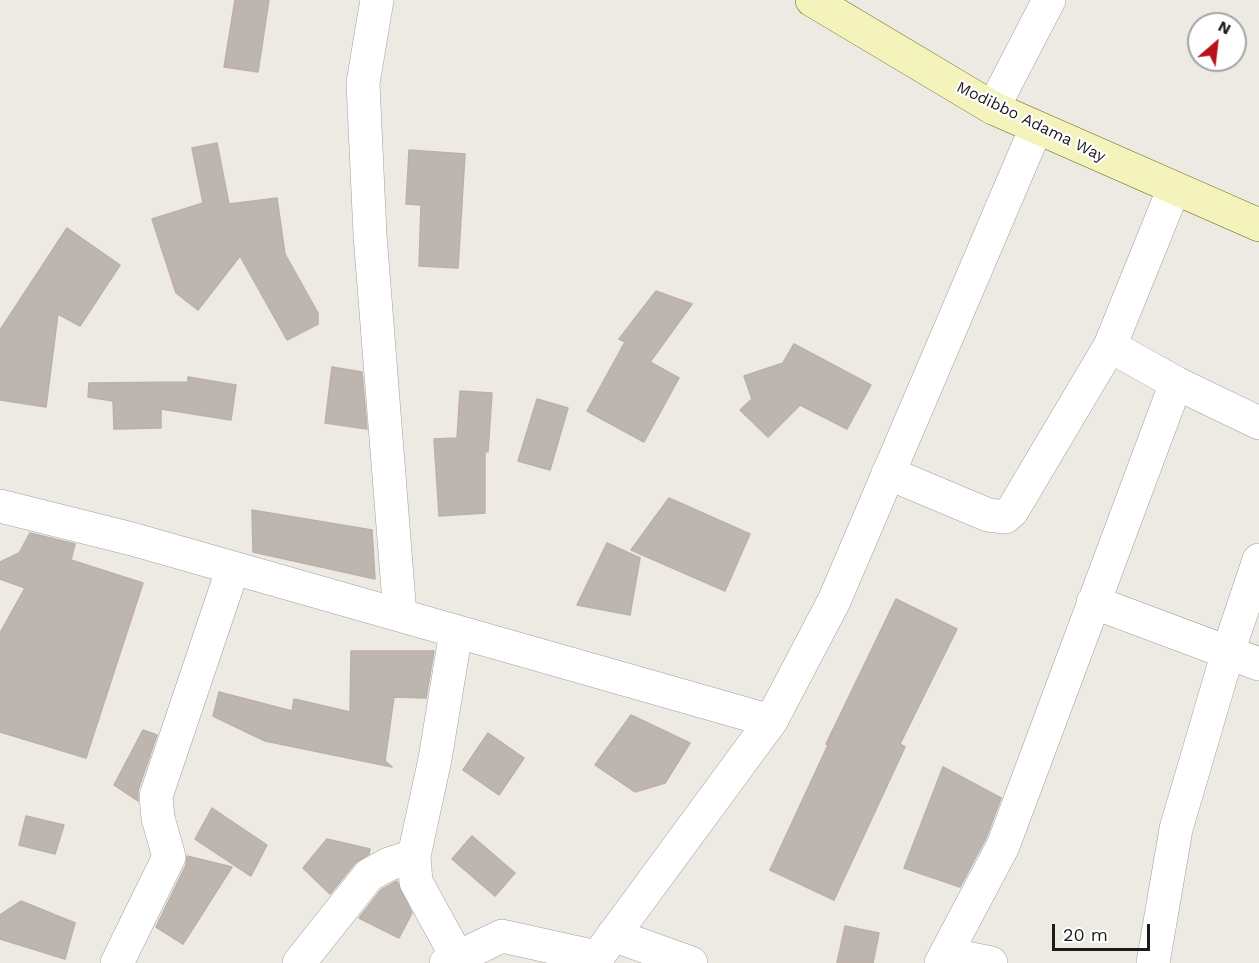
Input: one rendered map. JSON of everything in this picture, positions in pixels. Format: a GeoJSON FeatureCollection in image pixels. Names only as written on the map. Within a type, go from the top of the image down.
{"type":"FeatureCollection","features":[{"type":"Feature","properties":{"kind":"main road","name":"Modibbo Adama Way"},"geometry":{"type":"LineString","coordinates":[[812,0],[919,66],[993,108],[1259,225]]}},
{"type":"Feature","properties":{"kind":"street"},"geometry":{"type":"LineString","coordinates":[[376,0],[363,83],[370,235],[400,615]]}},
{"type":"Feature","properties":{"kind":"street"},"geometry":{"type":"LineString","coordinates":[[993,108],[1049,0]]}},
{"type":"Feature","properties":{"kind":"street"},"geometry":{"type":"LineString","coordinates":[[601,952],[771,721],[834,601],[1036,128]]}},
{"type":"Feature","properties":{"kind":"street"},"geometry":{"type":"LineString","coordinates":[[888,473],[988,515],[1005,517],[1012,511],[1110,346],[1174,188]]}},
{"type":"Feature","properties":{"kind":"street"},"geometry":{"type":"LineString","coordinates":[[1110,346],[1176,384],[1259,423]]}},
{"type":"Feature","properties":{"kind":"street"},"geometry":{"type":"LineString","coordinates":[[991,963],[943,958],[1003,846],[1176,384]]}},
{"type":"Feature","properties":{"kind":"street"},"geometry":{"type":"LineString","coordinates":[[0,506],[233,568],[771,721]]}},
{"type":"Feature","properties":{"kind":"street"},"geometry":{"type":"LineString","coordinates":[[1153,963],[1176,829],[1228,652],[1259,560]]}},
{"type":"Feature","properties":{"kind":"street"},"geometry":{"type":"LineString","coordinates":[[117,963],[169,857],[158,818],[156,796],[233,568]]}},
{"type":"Feature","properties":{"kind":"street"},"geometry":{"type":"LineString","coordinates":[[1093,602],[1259,664]]}},
{"type":"Feature","properties":{"kind":"street"},"geometry":{"type":"LineString","coordinates":[[456,632],[435,759],[414,856],[416,882],[451,960],[502,936],[601,952],[691,963]]}},
{"type":"Feature","properties":{"kind":"street"},"geometry":{"type":"LineString","coordinates":[[299,963],[369,874],[389,864],[414,856]]}},
{"type":"Feature","properties":{"kind":"building"},"geometry":{"type":"Polygon","coordinates":[[[235,0],[269,0],[258,72],[224,67],[235,0]]]}},
{"type":"Feature","properties":{"kind":"building"},"geometry":{"type":"Polygon","coordinates":[[[217,143],[229,204],[277,198],[285,254],[318,313],[318,324],[287,340],[240,256],[198,310],[176,293],[152,219],[203,203],[192,148],[217,143]]]}},
{"type":"Feature","properties":{"kind":"building"},"geometry":{"type":"Polygon","coordinates":[[[409,150],[465,154],[458,268],[419,266],[421,205],[406,204],[409,150]]]}},
{"type":"Feature","properties":{"kind":"building"},"geometry":{"type":"Polygon","coordinates":[[[67,228],[120,265],[80,326],[58,314],[46,407],[0,400],[0,330],[67,228]]]}},
{"type":"Feature","properties":{"kind":"building"},"geometry":{"type":"Polygon","coordinates":[[[656,291],[692,304],[650,362],[679,378],[644,442],[587,411],[625,342],[619,339],[656,291]]]}},
{"type":"Feature","properties":{"kind":"building"},"geometry":{"type":"Polygon","coordinates":[[[794,344],[871,385],[847,429],[800,405],[768,437],[740,410],[752,399],[744,376],[783,363],[794,344]]]}},
{"type":"Feature","properties":{"kind":"building"},"geometry":{"type":"Polygon","coordinates":[[[332,367],[362,372],[367,429],[325,423],[332,367]]]}},
{"type":"Feature","properties":{"kind":"building"},"geometry":{"type":"Polygon","coordinates":[[[188,377],[236,385],[231,420],[161,409],[161,428],[114,429],[113,401],[88,397],[89,383],[188,382],[188,377]]]}},
{"type":"Feature","properties":{"kind":"building"},"geometry":{"type":"Polygon","coordinates":[[[460,391],[492,393],[488,452],[485,451],[485,513],[439,516],[434,439],[457,438],[460,391]]]}},
{"type":"Feature","properties":{"kind":"building"},"geometry":{"type":"Polygon","coordinates":[[[537,399],[568,408],[550,470],[518,461],[537,399]]]}},
{"type":"Feature","properties":{"kind":"building"},"geometry":{"type":"Polygon","coordinates":[[[669,498],[750,534],[725,591],[631,550],[669,498]]]}},
{"type":"Feature","properties":{"kind":"building"},"geometry":{"type":"Polygon","coordinates":[[[252,510],[372,530],[375,579],[253,552],[252,510]]]}},
{"type":"Feature","properties":{"kind":"building"},"geometry":{"type":"Polygon","coordinates":[[[30,533],[75,544],[71,560],[143,583],[86,758],[0,732],[0,633],[25,588],[0,579],[0,562],[19,553],[30,533]]]}},
{"type":"Feature","properties":{"kind":"building"},"geometry":{"type":"Polygon","coordinates":[[[607,543],[640,558],[630,615],[577,605],[607,543]]]}},
{"type":"Feature","properties":{"kind":"building"},"geometry":{"type":"Polygon","coordinates":[[[896,599],[957,629],[900,744],[905,747],[834,900],[770,870],[828,745],[826,744],[896,599]]]}},
{"type":"Feature","properties":{"kind":"building"},"geometry":{"type":"Polygon","coordinates":[[[351,651],[434,651],[426,698],[394,697],[385,761],[392,767],[265,741],[213,716],[219,692],[292,711],[294,699],[350,712],[351,651]]]}},
{"type":"Feature","properties":{"kind":"building"},"geometry":{"type":"Polygon","coordinates":[[[631,715],[690,743],[665,783],[635,792],[595,765],[631,715]]]}},
{"type":"Feature","properties":{"kind":"building"},"geometry":{"type":"Polygon","coordinates":[[[143,730],[157,735],[138,790],[138,801],[114,785],[143,730]]]}},
{"type":"Feature","properties":{"kind":"building"},"geometry":{"type":"Polygon","coordinates":[[[488,733],[524,758],[499,795],[463,770],[488,733]]]}},
{"type":"Feature","properties":{"kind":"building"},"geometry":{"type":"Polygon","coordinates":[[[943,767],[1001,798],[986,838],[960,887],[904,868],[943,767]]]}},
{"type":"Feature","properties":{"kind":"building"},"geometry":{"type":"Polygon","coordinates":[[[212,808],[267,845],[251,876],[195,839],[212,808]]]}},
{"type":"Feature","properties":{"kind":"building"},"geometry":{"type":"Polygon","coordinates":[[[26,816],[64,825],[55,854],[19,845],[26,816]]]}},
{"type":"Feature","properties":{"kind":"building"},"geometry":{"type":"Polygon","coordinates":[[[472,836],[515,873],[495,896],[452,859],[472,836]]]}},
{"type":"Feature","properties":{"kind":"building"},"geometry":{"type":"Polygon","coordinates":[[[327,839],[370,849],[369,854],[355,863],[330,894],[303,868],[327,839]]]}},
{"type":"Feature","properties":{"kind":"building"},"geometry":{"type":"Polygon","coordinates":[[[187,856],[232,867],[183,944],[156,927],[186,865],[187,856]]]}},
{"type":"Feature","properties":{"kind":"building"},"geometry":{"type":"Polygon","coordinates":[[[397,881],[412,913],[399,938],[359,918],[381,890],[397,881]]]}},
{"type":"Feature","properties":{"kind":"building"},"geometry":{"type":"Polygon","coordinates":[[[21,901],[75,923],[65,959],[0,939],[0,915],[21,901]]]}},
{"type":"Feature","properties":{"kind":"building"},"geometry":{"type":"Polygon","coordinates":[[[845,926],[879,933],[873,963],[837,963],[845,926]]]}}]}
